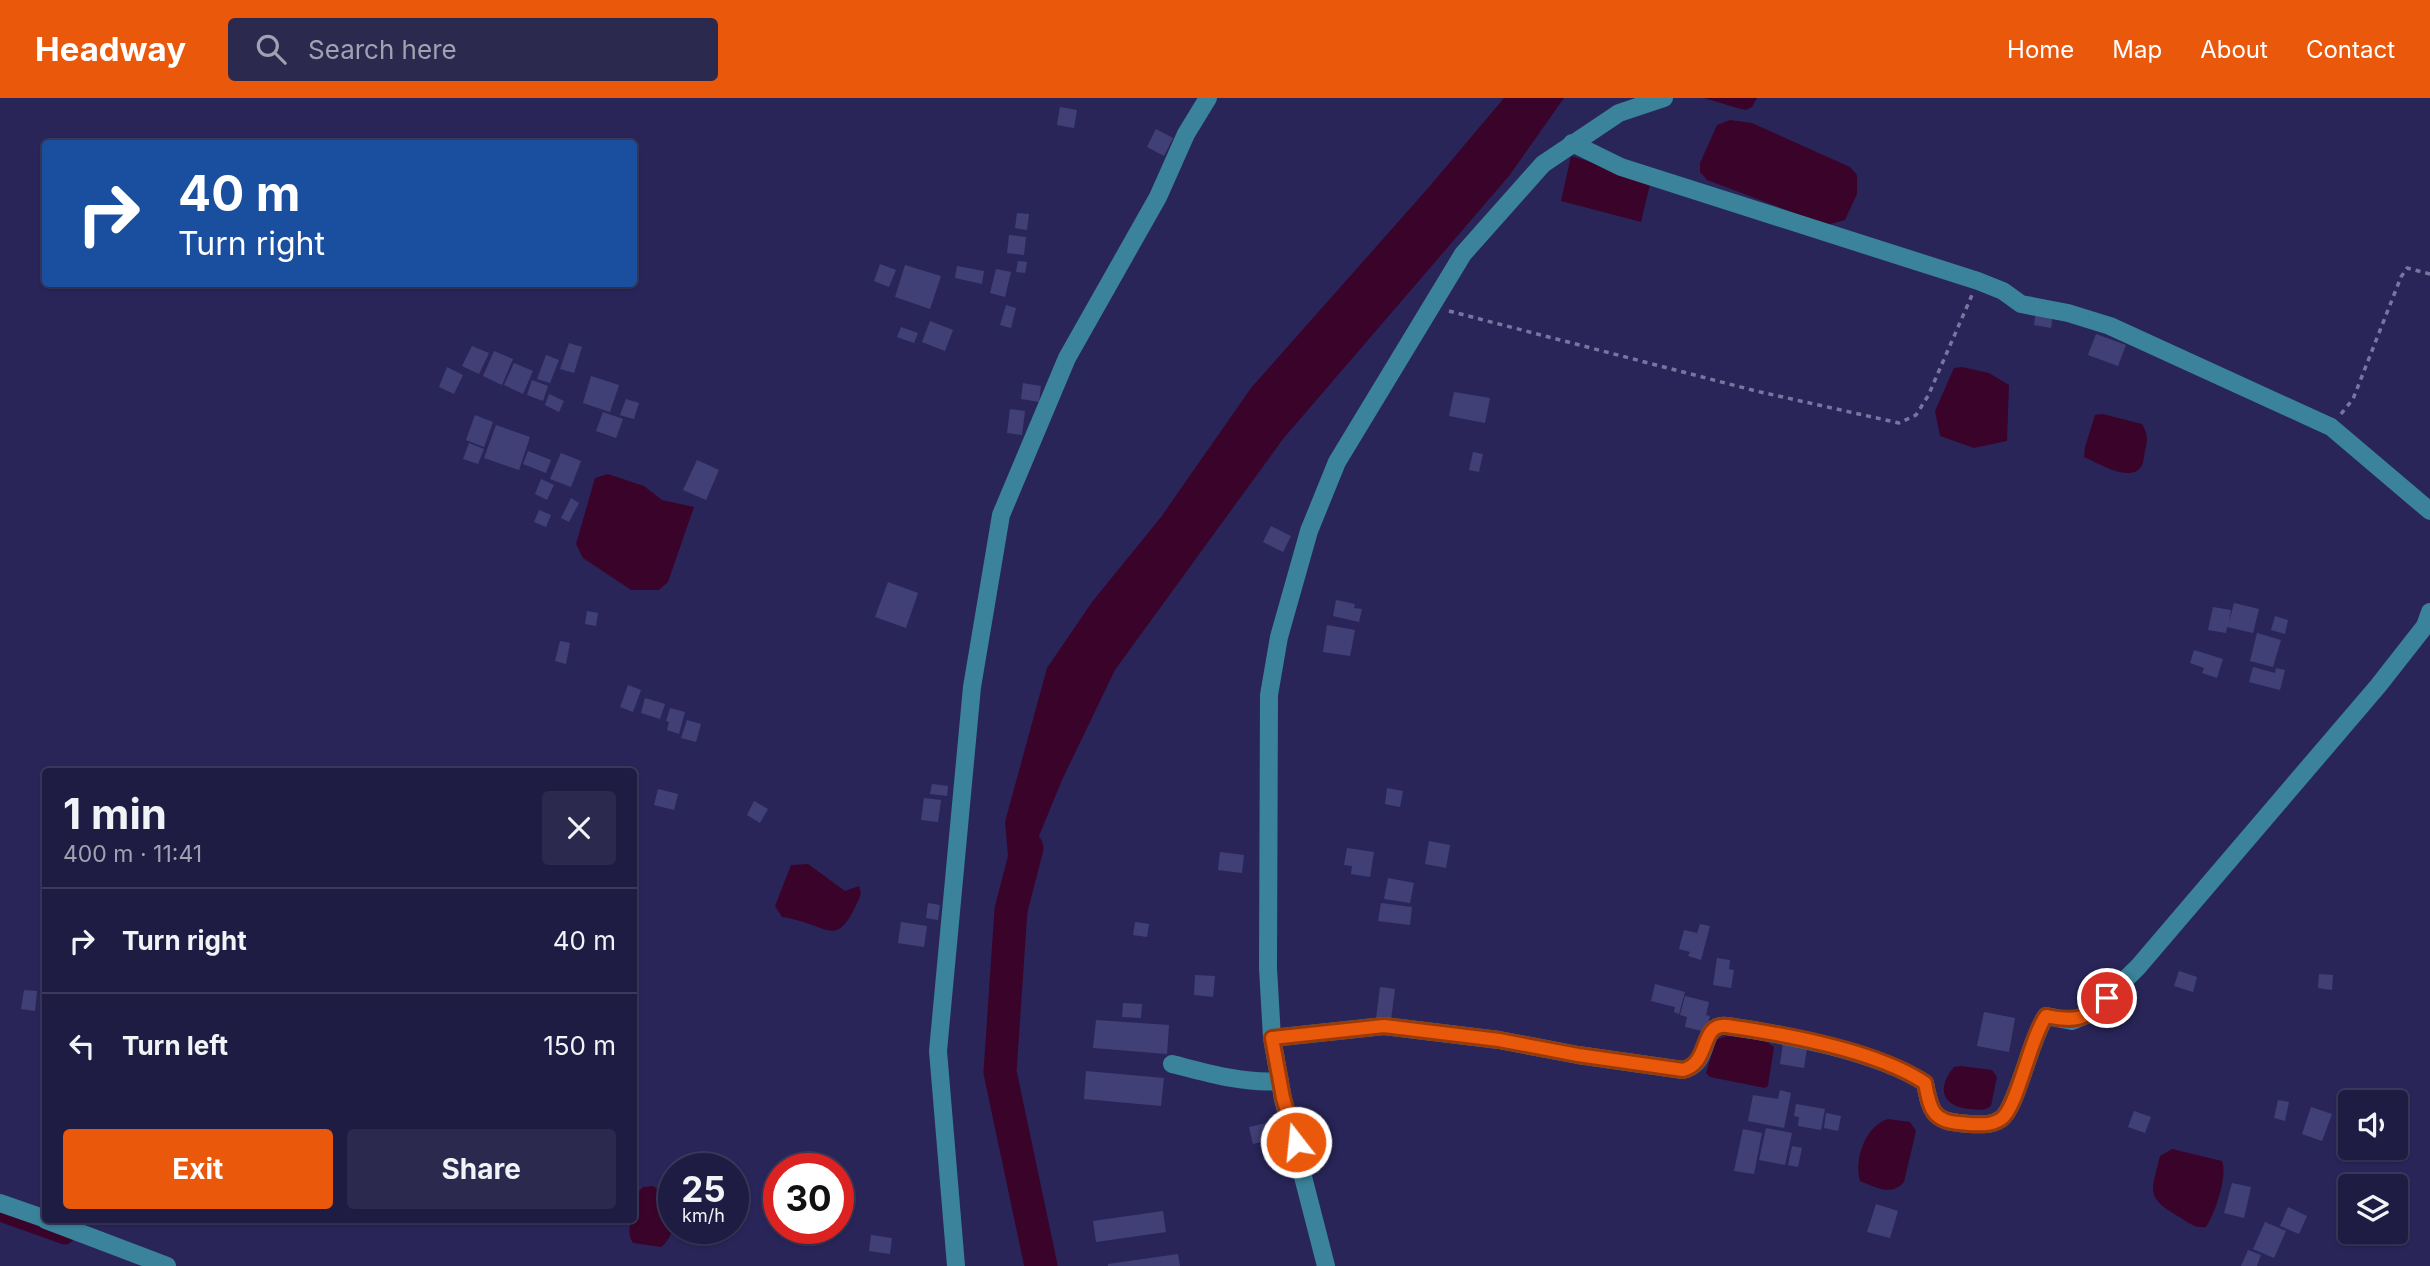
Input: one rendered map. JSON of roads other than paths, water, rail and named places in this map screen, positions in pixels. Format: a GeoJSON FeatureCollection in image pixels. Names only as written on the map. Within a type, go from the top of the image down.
{"type":"FeatureCollection","features":[{"type":"Feature","properties":{"kind":"street"},"geometry":{"type":"LineString","coordinates":[[956,1266],[938,1051],[972,687],[1001,515],[1067,358],[1158,197],[1186,134],[1208,98]]}},
{"type":"Feature","properties":{"kind":"street"},"geometry":{"type":"LineString","coordinates":[[1326,1266],[1280,1081],[1272,1038],[1268,968],[1269,695],[1279,637],[1309,531],[1337,462],[1430,306],[1472,244],[1543,164],[1629,108],[1664,98]]}},
{"type":"Feature","properties":{"kind":"street"},"geometry":{"type":"LineString","coordinates":[[1572,143],[1621,167],[1978,281],[2003,290],[2021,304],[2068,313],[2110,326],[2330,427],[2430,511]]}},
{"type":"Feature","properties":{"kind":"street"},"geometry":{"type":"LineString","coordinates":[[1272,1038],[1384,1026],[1499,1040],[1683,1070],[1693,1068],[1699,1062],[1712,1030],[1719,1025],[1816,1044],[1879,1060],[1910,1073],[1925,1083],[1930,1107],[1938,1117],[1948,1122],[1981,1124],[2001,1120],[2011,1108],[2037,1029],[2046,1016],[2072,1021],[2091,1013],[2138,967],[2378,686],[2426,626],[2430,612]]}},
{"type":"Feature","properties":{"kind":"street"},"geometry":{"type":"LineString","coordinates":[[1172,1064],[1223,1077],[1263,1083],[1280,1081]]}},
{"type":"Feature","properties":{"kind":"street"},"geometry":{"type":"LineString","coordinates":[[0,1203],[42,1219]]}},
{"type":"Feature","properties":{"kind":"street"},"geometry":{"type":"LineString","coordinates":[[54,1223],[167,1266]]}},
{"type":"Feature","properties":{"kind":"waterway"},"geometry":{"type":"LineString","coordinates":[[1027,848],[1011,910],[1000,1072],[1041,1266]]}},
{"type":"Feature","properties":{"kind":"waterway"},"geometry":{"type":"LineString","coordinates":[[0,1212],[65,1235]]}}]}
